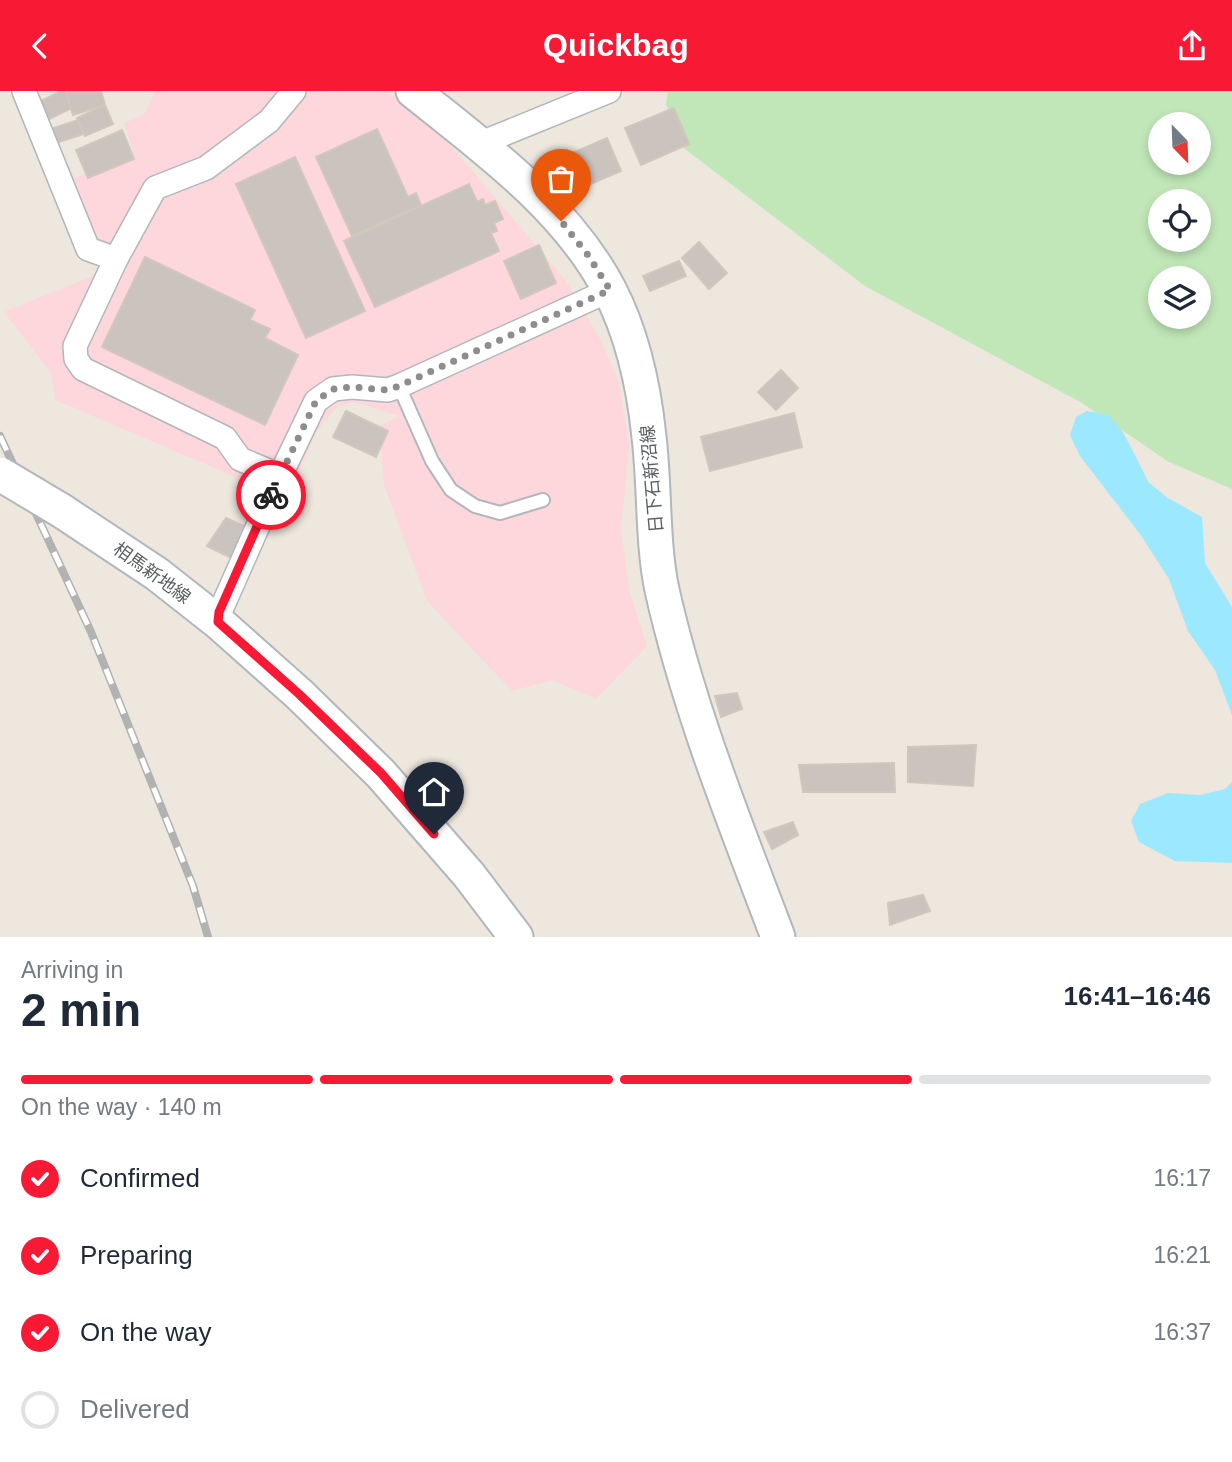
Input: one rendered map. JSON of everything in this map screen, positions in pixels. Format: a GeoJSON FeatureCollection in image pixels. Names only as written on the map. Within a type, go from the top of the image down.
{"type":"FeatureCollection","features":[{"type":"Feature","properties":{"kind":"main road","name":"日下石新沼線"},"geometry":{"type":"LineString","coordinates":[[413,91],[547,204],[588,255],[610,290],[627,331],[640,383],[649,437],[661,587],[677,649],[704,739],[778,937]]}},
{"type":"Feature","properties":{"kind":"main road","name":"相馬新地線"},"geometry":{"type":"LineString","coordinates":[[0,474],[157,574],[218,622],[299,694],[381,773],[469,875],[516,937]]}},
{"type":"Feature","properties":{"kind":"street"},"geometry":{"type":"LineString","coordinates":[[24,91],[88,249],[116,258]]}},
{"type":"Feature","properties":{"kind":"street"},"geometry":{"type":"LineString","coordinates":[[280,476],[240,459],[225,439],[83,369],[76,359],[75,346],[116,258],[155,188],[206,167],[269,121],[294,91]]}},
{"type":"Feature","properties":{"kind":"street"},"geometry":{"type":"LineString","coordinates":[[479,145],[608,91]]}},
{"type":"Feature","properties":{"kind":"street"},"geometry":{"type":"LineString","coordinates":[[218,622],[219,612],[316,401],[333,389],[352,387],[388,390],[399,386],[610,290]]}},
{"type":"Feature","properties":{"kind":"lane"},"geometry":{"type":"LineString","coordinates":[[399,386],[432,461],[451,490],[475,506],[500,513],[543,500]]}},
{"type":"Feature","properties":{"kind":"shaded area"},"geometry":{"type":"Polygon","coordinates":[[[156,91],[386,91],[417,114],[451,146],[567,282],[600,339],[619,382],[629,447],[621,530],[630,593],[647,646],[596,699],[552,680],[512,691],[427,601],[384,485],[379,426],[399,416],[354,402],[337,407],[317,430],[287,499],[55,400],[51,373],[4,312],[100,273],[114,246],[93,242],[70,180],[134,155],[124,123],[144,115],[156,91]]]}},
{"type":"Feature","properties":{"kind":"green space"},"geometry":{"type":"Polygon","coordinates":[[[668,91],[1232,91],[1232,489],[1169,462],[1082,403],[865,286],[681,146],[666,104],[668,91]]]}},
{"type":"Feature","properties":{"kind":"water"},"geometry":{"type":"Polygon","coordinates":[[[1087,411],[1108,415],[1123,432],[1149,483],[1168,498],[1202,517],[1205,563],[1232,607],[1232,715],[1215,670],[1188,631],[1169,579],[1140,534],[1080,456],[1070,435],[1076,417],[1087,411]]]}},
{"type":"Feature","properties":{"kind":"water"},"geometry":{"type":"Polygon","coordinates":[[[1232,782],[1232,863],[1175,861],[1139,842],[1131,821],[1140,804],[1168,793],[1200,795],[1225,789],[1232,782]]]}},
{"type":"Feature","properties":{"kind":"building"},"geometry":{"type":"Polygon","coordinates":[[[66,91],[74,107],[41,123],[33,105],[66,91]]]}},
{"type":"Feature","properties":{"kind":"building"},"geometry":{"type":"Polygon","coordinates":[[[66,91],[101,91],[105,105],[73,115],[66,91]]]}},
{"type":"Feature","properties":{"kind":"building"},"geometry":{"type":"Polygon","coordinates":[[[105,105],[113,124],[85,136],[77,118],[105,105]]]}},
{"type":"Feature","properties":{"kind":"building"},"geometry":{"type":"Polygon","coordinates":[[[674,108],[689,144],[641,165],[625,128],[674,108]]]}},
{"type":"Feature","properties":{"kind":"building"},"geometry":{"type":"Polygon","coordinates":[[[78,120],[83,134],[53,144],[48,130],[78,120]]]}},
{"type":"Feature","properties":{"kind":"building"},"geometry":{"type":"Polygon","coordinates":[[[377,129],[408,197],[416,193],[421,205],[352,236],[316,157],[377,129]]]}},
{"type":"Feature","properties":{"kind":"building"},"geometry":{"type":"Polygon","coordinates":[[[122,130],[134,159],[88,178],[76,150],[122,130]]]}},
{"type":"Feature","properties":{"kind":"building"},"geometry":{"type":"Polygon","coordinates":[[[607,138],[621,171],[577,190],[563,157],[607,138]]]}},
{"type":"Feature","properties":{"kind":"building"},"geometry":{"type":"Polygon","coordinates":[[[295,157],[365,311],[306,338],[236,184],[295,157]]]}},
{"type":"Feature","properties":{"kind":"building"},"geometry":{"type":"Polygon","coordinates":[[[469,184],[477,202],[483,199],[485,205],[495,201],[503,219],[494,223],[497,231],[491,233],[499,251],[375,307],[344,241],[469,184]]]}},
{"type":"Feature","properties":{"kind":"building"},"geometry":{"type":"Polygon","coordinates":[[[699,242],[727,273],[709,289],[682,258],[699,242]]]}},
{"type":"Feature","properties":{"kind":"building"},"geometry":{"type":"Polygon","coordinates":[[[539,245],[556,283],[521,299],[504,261],[539,245]]]}},
{"type":"Feature","properties":{"kind":"building"},"geometry":{"type":"Polygon","coordinates":[[[145,257],[255,310],[250,320],[270,329],[265,338],[298,355],[265,425],[102,347],[145,257]]]}},
{"type":"Feature","properties":{"kind":"building"},"geometry":{"type":"Polygon","coordinates":[[[679,261],[686,276],[650,291],[643,276],[679,261]]]}},
{"type":"Feature","properties":{"kind":"building"},"geometry":{"type":"Polygon","coordinates":[[[781,370],[798,388],[776,410],[758,392],[781,370]]]}},
{"type":"Feature","properties":{"kind":"building"},"geometry":{"type":"Polygon","coordinates":[[[346,411],[388,431],[376,457],[333,437],[346,411]]]}},
{"type":"Feature","properties":{"kind":"building"},"geometry":{"type":"Polygon","coordinates":[[[794,413],[802,447],[710,471],[701,437],[794,413]]]}},
{"type":"Feature","properties":{"kind":"building"},"geometry":{"type":"Polygon","coordinates":[[[226,518],[246,527],[236,560],[207,546],[226,518]]]}},
{"type":"Feature","properties":{"kind":"building"},"geometry":{"type":"Polygon","coordinates":[[[737,693],[742,709],[721,717],[715,696],[737,693]]]}},
{"type":"Feature","properties":{"kind":"building"},"geometry":{"type":"Polygon","coordinates":[[[976,745],[973,786],[908,782],[908,747],[976,745]]]}},
{"type":"Feature","properties":{"kind":"building"},"geometry":{"type":"Polygon","coordinates":[[[894,763],[895,792],[803,792],[799,765],[894,763]]]}},
{"type":"Feature","properties":{"kind":"building"},"geometry":{"type":"Polygon","coordinates":[[[793,822],[798,835],[772,849],[764,832],[793,822]]]}},
{"type":"Feature","properties":{"kind":"building"},"geometry":{"type":"Polygon","coordinates":[[[923,895],[930,911],[890,925],[888,903],[923,895]]]}},
{"type":"Feature","properties":{"kind":"railway"},"geometry":{"type":"LineString","coordinates":[[0,436],[91,632],[193,886],[208,937]]}},
{"type":"Feature","properties":{"kind":"way so far"},"geometry":{"type":"LineString","coordinates":[[271,495],[316,401],[333,389],[352,387],[388,390],[418,379],[610,290],[588,255],[561,221]]}},
{"type":"Feature","properties":{"kind":"route"},"geometry":{"type":"LineString","coordinates":[[271,495],[219,612],[218,622],[299,694],[381,773],[434,834]]}}]}
